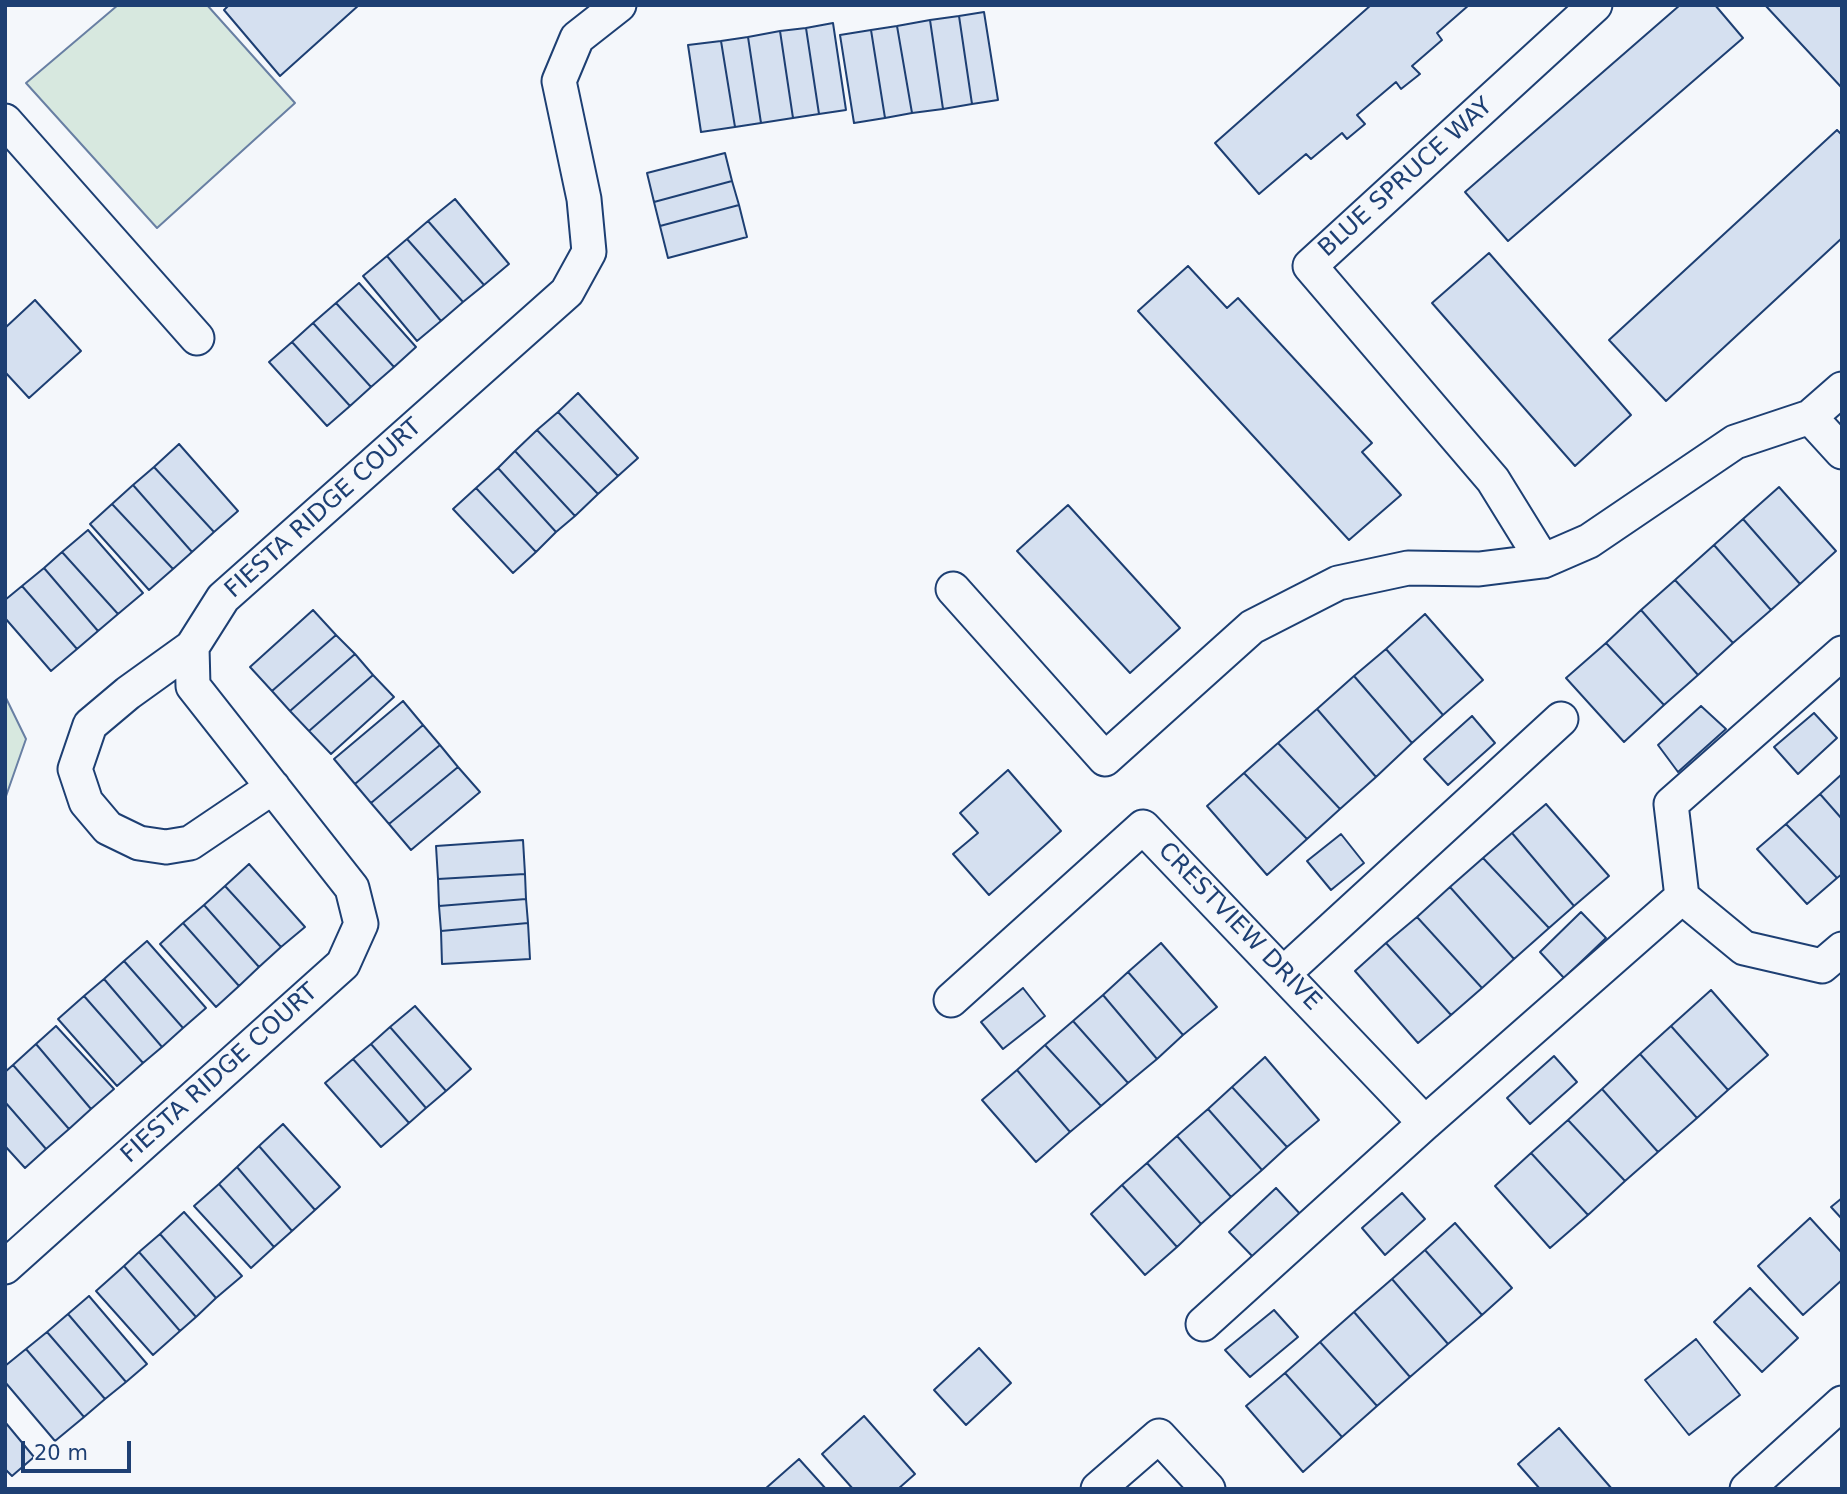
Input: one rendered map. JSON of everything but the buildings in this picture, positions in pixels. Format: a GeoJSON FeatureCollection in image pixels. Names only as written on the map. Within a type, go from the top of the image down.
{"type":"FeatureCollection","features":[{"type":"Feature","properties":{"kind":"street","name":"FIESTA RIDGE COURT"},"geometry":{"type":"LineString","coordinates":[[5,1266],[343,964],[361,924],[352,888],[193,686],[192,647],[223,598],[567,292],[589,252],[584,199],[559,82],[577,38],[619,5]]}},
{"type":"Feature","properties":{"kind":"street","name":"BLUE SPRUCE WAY"},"geometry":{"type":"LineString","coordinates":[[1543,561],[1493,480],[1310,266],[1595,5]]}},
{"type":"Feature","properties":{"kind":"street"},"geometry":{"type":"LineString","coordinates":[[5,121],[197,338]]}},
{"type":"Feature","properties":{"kind":"street"},"geometry":{"type":"LineString","coordinates":[[953,589],[1105,759],[1252,627],[1338,583],[1408,568],[1479,569],[1543,561],[1589,541],[1735,442],[1810,416],[1842,389]]}},
{"type":"Feature","properties":{"kind":"street"},"geometry":{"type":"LineString","coordinates":[[1810,416],[1842,452]]}},
{"type":"Feature","properties":{"kind":"street"},"geometry":{"type":"LineString","coordinates":[[192,647],[90,724],[75,769],[86,803],[108,828],[139,844],[166,847],[190,843],[273,788]]}},
{"type":"Feature","properties":{"kind":"street"},"geometry":{"type":"LineString","coordinates":[[1842,653],[1671,804],[1682,897],[1744,948],[1822,966],[1842,949]]}},
{"type":"Feature","properties":{"kind":"street"},"geometry":{"type":"LineString","coordinates":[[1283,974],[1561,719]]}},
{"type":"Feature","properties":{"kind":"street","name":"CRESTVIEW DRIVE"},"geometry":{"type":"LineString","coordinates":[[951,1000],[1143,827],[1425,1123]]}},
{"type":"Feature","properties":{"kind":"street"},"geometry":{"type":"LineString","coordinates":[[1203,1324],[1425,1123],[1682,897]]}},
{"type":"Feature","properties":{"kind":"street"},"geometry":{"type":"LineString","coordinates":[[1747,1489],[1842,1403]]}},
{"type":"Feature","properties":{"kind":"street"},"geometry":{"type":"LineString","coordinates":[[1098,1489],[1159,1436],[1208,1489]]}},
{"type":"Feature","properties":{"kind":"shaded area"},"geometry":{"type":"Polygon","coordinates":[[[118,5],[207,5],[295,103],[157,228],[26,83],[118,5]]]}},
{"type":"Feature","properties":{"kind":"shaded area"},"geometry":{"type":"Polygon","coordinates":[[[5,696],[26,739],[5,799],[5,696]]]}}]}
